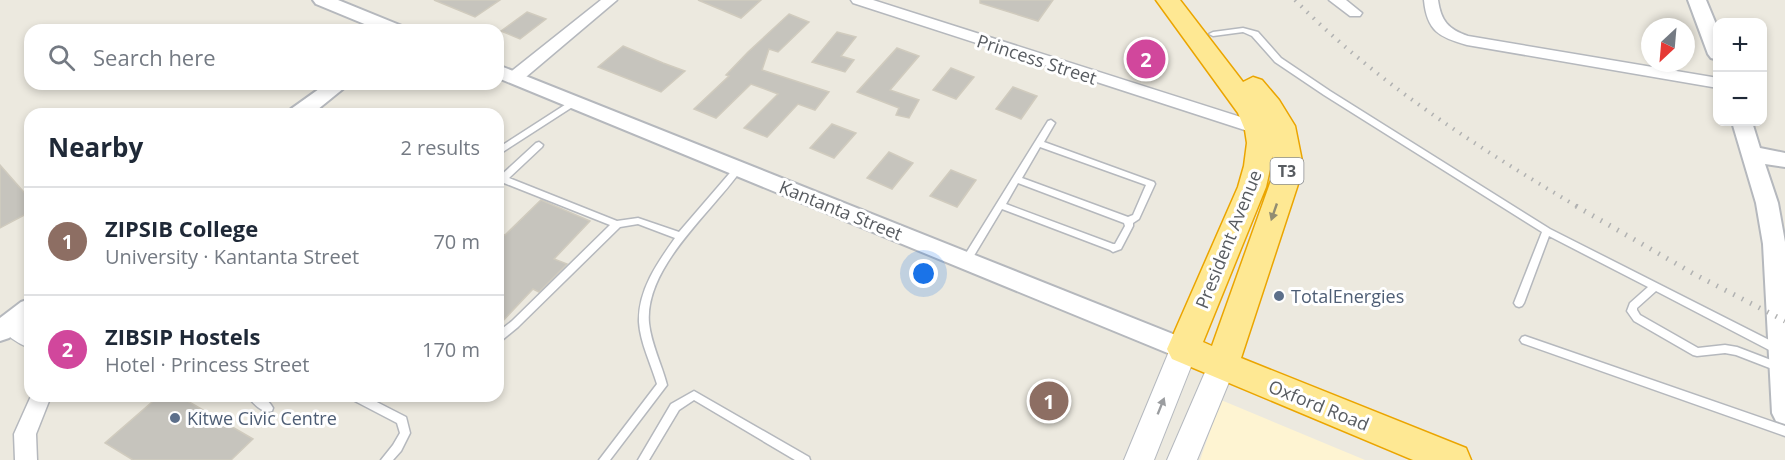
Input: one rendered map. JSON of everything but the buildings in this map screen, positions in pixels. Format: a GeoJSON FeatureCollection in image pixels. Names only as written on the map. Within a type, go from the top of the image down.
{"type":"FeatureCollection","features":[{"type":"Feature","properties":{"kind":"highway","name":"President Avenue"},"geometry":{"type":"LineString","coordinates":[[1168,0],[1250,110],[1272,133],[1289,157],[1287,175],[1222,365]]}},
{"type":"Feature","properties":{"kind":"highway","name":"President Avenue"},"geometry":{"type":"LineString","coordinates":[[1187,0],[1267,102],[1272,133]]}},
{"type":"Feature","properties":{"kind":"highway","name":"President Avenue"},"geometry":{"type":"LineString","coordinates":[[1184,349],[1258,166],[1262,143],[1272,133]]}},
{"type":"Feature","properties":{"kind":"highway"},"geometry":{"type":"LineString","coordinates":[[1258,166],[1287,175]]}},
{"type":"Feature","properties":{"kind":"highway"},"geometry":{"type":"LineString","coordinates":[[1224,251],[1256,264]]}},
{"type":"Feature","properties":{"kind":"highway","name":"Oxford Road"},"geometry":{"type":"LineString","coordinates":[[1184,349],[1453,460]]}},
{"type":"Feature","properties":{"kind":"main road","name":"President Avenue"},"geometry":{"type":"LineString","coordinates":[[1139,460],[1184,349]]}},
{"type":"Feature","properties":{"kind":"main road","name":"President Avenue"},"geometry":{"type":"LineString","coordinates":[[1182,460],[1222,365]]}},
{"type":"Feature","properties":{"kind":"street"},"geometry":{"type":"LineString","coordinates":[[322,0],[380,24]]}},
{"type":"Feature","properties":{"kind":"street"},"geometry":{"type":"LineString","coordinates":[[506,75],[610,0]]}},
{"type":"Feature","properties":{"kind":"street","name":"Princess Street"},"geometry":{"type":"LineString","coordinates":[[858,0],[1272,133]]}},
{"type":"Feature","properties":{"kind":"street"},"geometry":{"type":"LineString","coordinates":[[1336,0],[1355,13]]}},
{"type":"Feature","properties":{"kind":"street"},"geometry":{"type":"LineString","coordinates":[[1431,0],[1432,16],[1438,27],[1452,36],[1472,42],[1713,82]]}},
{"type":"Feature","properties":{"kind":"street"},"geometry":{"type":"LineString","coordinates":[[1697,0],[1713,41]]}},
{"type":"Feature","properties":{"kind":"street","name":"Kantanta Street"},"geometry":{"type":"LineString","coordinates":[[506,75],[1184,349]]}},
{"type":"Feature","properties":{"kind":"street"},"geometry":{"type":"LineString","coordinates":[[306,108],[331,90]]}},
{"type":"Feature","properties":{"kind":"street"},"geometry":{"type":"LineString","coordinates":[[1744,126],[1754,154],[1780,245],[1784,382]]}},
{"type":"Feature","properties":{"kind":"street"},"geometry":{"type":"LineString","coordinates":[[1754,154],[1785,160]]}},
{"type":"Feature","properties":{"kind":"street"},"geometry":{"type":"LineString","coordinates":[[24,313],[4,327],[24,337]]}},
{"type":"Feature","properties":{"kind":"street"},"geometry":{"type":"LineString","coordinates":[[26,460],[22,442],[27,423],[38,402]]}},
{"type":"Feature","properties":{"kind":"lane"},"geometry":{"type":"LineString","coordinates":[[1213,34],[1243,30],[1255,34],[1278,60],[1327,93],[1547,231],[1655,286],[1784,382]]}},
{"type":"Feature","properties":{"kind":"lane"},"geometry":{"type":"LineString","coordinates":[[504,148],[574,102]]}},
{"type":"Feature","properties":{"kind":"lane"},"geometry":{"type":"LineString","coordinates":[[966,261],[1051,123]]}},
{"type":"Feature","properties":{"kind":"lane"},"geometry":{"type":"LineString","coordinates":[[1016,179],[1128,221],[1136,217],[1151,184],[1038,143]]}},
{"type":"Feature","properties":{"kind":"lane"},"geometry":{"type":"LineString","coordinates":[[504,178],[539,145]]}},
{"type":"Feature","properties":{"kind":"lane"},"geometry":{"type":"LineString","coordinates":[[604,460],[662,386],[644,322],[646,297],[680,236],[738,169]]}},
{"type":"Feature","properties":{"kind":"lane"},"geometry":{"type":"LineString","coordinates":[[504,183],[617,224],[638,222],[680,236]]}},
{"type":"Feature","properties":{"kind":"lane"},"geometry":{"type":"LineString","coordinates":[[1000,205],[1116,249],[1129,226],[1128,221]]}},
{"type":"Feature","properties":{"kind":"lane"},"geometry":{"type":"LineString","coordinates":[[504,332],[617,224]]}},
{"type":"Feature","properties":{"kind":"lane"},"geometry":{"type":"LineString","coordinates":[[1519,303],[1547,231]]}},
{"type":"Feature","properties":{"kind":"lane"},"geometry":{"type":"LineString","coordinates":[[1655,286],[1633,306],[1632,311],[1637,318],[1690,350],[1737,351],[1784,382]]}},
{"type":"Feature","properties":{"kind":"lane"},"geometry":{"type":"LineString","coordinates":[[1525,340],[1785,431]]}},
{"type":"Feature","properties":{"kind":"lane"},"geometry":{"type":"LineString","coordinates":[[643,460],[675,407],[694,395],[805,460]]}},
{"type":"Feature","properties":{"kind":"lane"},"geometry":{"type":"LineString","coordinates":[[260,402],[268,408]]}},
{"type":"Feature","properties":{"kind":"lane"},"geometry":{"type":"LineString","coordinates":[[367,402],[402,420],[405,433],[397,448],[386,460]]}},
{"type":"Feature","properties":{"kind":"shaded area"},"geometry":{"type":"Polygon","coordinates":[[[1221,400],[1365,460],[1200,460],[1221,400]]]}},
{"type":"Feature","properties":{"kind":"railway"},"geometry":{"type":"LineString","coordinates":[[1295,0],[1327,31],[1394,87],[1466,137],[1578,207]]}},
{"type":"Feature","properties":{"kind":"railway"},"geometry":{"type":"LineString","coordinates":[[1576,206],[1694,274],[1785,321]]}},
{"type":"Feature","properties":{"kind":"place","name":"ZIBSIP Hostels"},"geometry":{"type":"Point","coordinates":[1146,59]}},
{"type":"Feature","properties":{"kind":"place","name":"TotalEnergies"},"geometry":{"type":"Point","coordinates":[1279,296]}},
{"type":"Feature","properties":{"kind":"place","name":"ZIPSIB College"},"geometry":{"type":"Point","coordinates":[1049,401]}},
{"type":"Feature","properties":{"kind":"place","name":"Kitwe Civic Centre"},"geometry":{"type":"Point","coordinates":[175,418]}}]}
